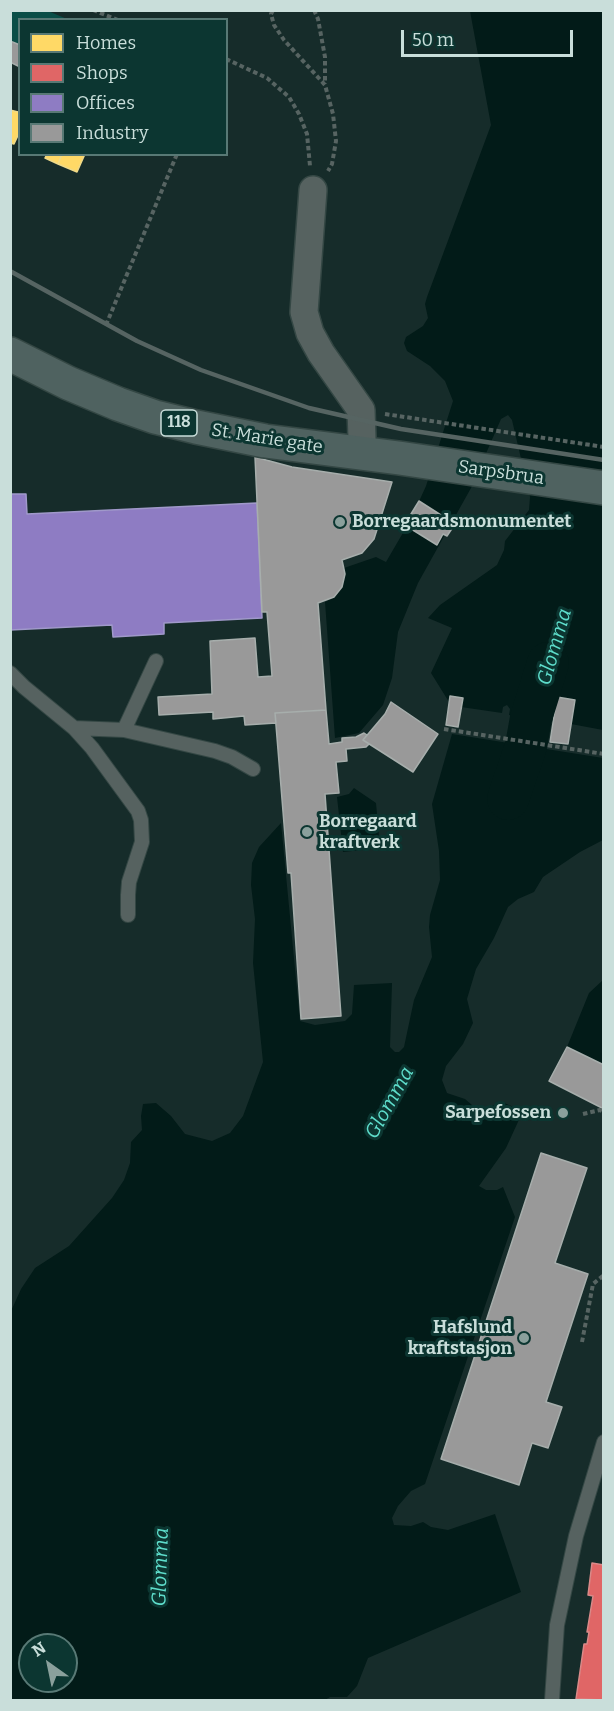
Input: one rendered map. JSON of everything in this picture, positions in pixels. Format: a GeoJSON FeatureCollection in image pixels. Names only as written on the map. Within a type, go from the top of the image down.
{"type":"FeatureCollection","features":[{"type":"Feature","properties":{"kind":"main road","name":"St. Marie gate"},"geometry":{"type":"LineString","coordinates":[[10,354],[68,383],[155,417],[196,428],[296,445],[399,458]]}},
{"type":"Feature","properties":{"kind":"main road","name":"Sarpsbrua"},"geometry":{"type":"LineString","coordinates":[[399,458],[603,488]]}},
{"type":"Feature","properties":{"kind":"street"},"geometry":{"type":"LineString","coordinates":[[313,190],[304,312],[310,333],[321,353],[361,410],[362,438],[358,453]]}},
{"type":"Feature","properties":{"kind":"lane"},"geometry":{"type":"LineString","coordinates":[[124,730],[156,661]]}},
{"type":"Feature","properties":{"kind":"lane"},"geometry":{"type":"LineString","coordinates":[[10,673],[74,728],[134,804],[141,820],[142,842],[129,882],[128,915]]}},
{"type":"Feature","properties":{"kind":"lane"},"geometry":{"type":"LineString","coordinates":[[74,728],[124,730],[215,751],[232,757],[253,769]]}},
{"type":"Feature","properties":{"kind":"lane"},"geometry":{"type":"LineString","coordinates":[[552,1701],[557,1625],[576,1536],[598,1481],[603,1442]]}},
{"type":"Feature","properties":{"kind":"path"},"geometry":{"type":"LineString","coordinates":[[93,10],[113,18]]}},
{"type":"Feature","properties":{"kind":"path"},"geometry":{"type":"LineString","coordinates":[[273,10],[271,14],[274,25],[284,40],[325,85]]}},
{"type":"Feature","properties":{"kind":"path"},"geometry":{"type":"LineString","coordinates":[[228,60],[267,78],[289,97],[307,134],[313,190],[320,186],[332,164],[336,141],[333,114],[325,85],[326,57],[318,18],[314,10]]}},
{"type":"Feature","properties":{"kind":"path"},"geometry":{"type":"LineString","coordinates":[[106,324],[176,156]]}},
{"type":"Feature","properties":{"kind":"path"},"geometry":{"type":"LineString","coordinates":[[377,413],[603,447]]}},
{"type":"Feature","properties":{"kind":"path"},"geometry":{"type":"LineString","coordinates":[[444,729],[603,754]]}},
{"type":"Feature","properties":{"kind":"path"},"geometry":{"type":"LineString","coordinates":[[583,1114],[600,1110],[603,1112]]}},
{"type":"Feature","properties":{"kind":"path"},"geometry":{"type":"LineString","coordinates":[[582,1342],[593,1284],[603,1275]]}},
{"type":"Feature","properties":{"kind":"green space"},"geometry":{"type":"Polygon","coordinates":[[[11,11],[48,11],[65,18],[18,18],[18,44],[11,41],[11,11]]]}},
{"type":"Feature","properties":{"kind":"water"},"geometry":{"type":"Polygon","coordinates":[[[470,11],[603,11],[603,730],[571,724],[575,700],[558,697],[554,722],[509,715],[510,709],[507,705],[503,707],[502,713],[461,707],[449,702],[431,673],[452,628],[428,618],[440,605],[497,565],[504,550],[505,541],[529,510],[530,497],[512,420],[508,415],[501,419],[471,488],[418,583],[398,632],[392,678],[383,705],[359,733],[335,738],[325,602],[333,598],[343,586],[344,568],[376,557],[386,562],[411,519],[426,486],[453,401],[445,381],[430,366],[407,351],[404,343],[406,337],[423,326],[428,318],[425,304],[427,297],[491,125],[470,11]]]}},
{"type":"Feature","properties":{"kind":"water"},"geometry":{"type":"Polygon","coordinates":[[[452,734],[603,758],[603,840],[580,852],[543,877],[534,892],[518,899],[508,907],[476,969],[467,999],[473,1023],[463,1044],[446,1066],[442,1080],[447,1093],[465,1099],[472,1105],[484,1109],[502,1102],[523,1111],[506,1148],[479,1186],[486,1190],[497,1190],[503,1187],[515,1217],[425,1484],[411,1491],[398,1506],[392,1518],[394,1525],[411,1526],[423,1522],[431,1527],[448,1530],[495,1514],[521,1592],[368,1658],[357,1686],[347,1697],[330,1697],[325,1700],[11,1700],[11,1311],[21,1289],[35,1268],[69,1246],[112,1198],[124,1180],[130,1163],[131,1142],[142,1130],[143,1104],[156,1103],[171,1116],[185,1134],[212,1141],[230,1133],[243,1116],[263,1062],[253,963],[255,919],[251,885],[252,863],[259,847],[281,823],[300,1021],[315,1025],[345,1021],[352,1014],[354,985],[392,983],[390,1047],[395,1052],[399,1052],[404,1047],[414,1000],[432,957],[429,927],[440,880],[439,851],[432,804],[452,734]]]}},
{"type":"Feature","properties":{"kind":"water"},"geometry":{"type":"Polygon","coordinates":[[[354,788],[376,803],[380,848],[343,852],[337,797],[349,794],[354,788]]]}},
{"type":"Feature","properties":{"kind":"water"},"geometry":{"type":"Polygon","coordinates":[[[603,980],[603,1065],[567,1047],[589,993],[603,980]]]}},
{"type":"Feature","properties":{"kind":"building: Homes"},"geometry":{"type":"Polygon","coordinates":[[[10,110],[18,112],[18,135],[14,144],[10,143],[10,110]]]}},
{"type":"Feature","properties":{"kind":"building: Homes"},"geometry":{"type":"Polygon","coordinates":[[[46,156],[61,156],[58,164],[45,158],[46,156]]]}},
{"type":"Feature","properties":{"kind":"building: Homes"},"geometry":{"type":"Polygon","coordinates":[[[61,156],[84,156],[77,172],[58,164],[61,156]]]}},
{"type":"Feature","properties":{"kind":"building: Shops"},"geometry":{"type":"Polygon","coordinates":[[[592,1563],[604,1565],[604,1700],[576,1699],[584,1644],[587,1644],[589,1632],[587,1632],[593,1596],[588,1595],[592,1563]]]}},
{"type":"Feature","properties":{"kind":"building: Offices"},"geometry":{"type":"Polygon","coordinates":[[[10,494],[26,494],[27,514],[257,503],[262,618],[164,623],[164,634],[113,637],[112,625],[10,630],[10,494]]]}},
{"type":"Feature","properties":{"kind":"building: Industry"},"geometry":{"type":"Polygon","coordinates":[[[10,41],[18,44],[18,66],[10,62],[10,41]]]}},
{"type":"Feature","properties":{"kind":"building: Industry"},"geometry":{"type":"Polygon","coordinates":[[[255,457],[292,467],[392,482],[374,539],[362,553],[342,560],[345,574],[342,587],[334,597],[318,603],[326,710],[275,713],[276,723],[245,725],[244,716],[213,719],[213,712],[159,715],[158,697],[212,694],[210,641],[255,638],[258,677],[272,676],[267,612],[262,612],[255,457]]]}},
{"type":"Feature","properties":{"kind":"building: Industry"},"geometry":{"type":"Polygon","coordinates":[[[419,501],[455,524],[447,536],[443,534],[437,545],[408,527],[415,516],[411,514],[419,501]]]}},
{"type":"Feature","properties":{"kind":"building: Industry"},"geometry":{"type":"Polygon","coordinates":[[[450,696],[463,698],[458,727],[446,725],[450,696]]]}},
{"type":"Feature","properties":{"kind":"building: Industry"},"geometry":{"type":"Polygon","coordinates":[[[557,697],[575,700],[568,744],[550,742],[557,697]]]}},
{"type":"Feature","properties":{"kind":"building: Industry"},"geometry":{"type":"Polygon","coordinates":[[[391,702],[438,734],[413,772],[363,740],[385,714],[391,702]]]}},
{"type":"Feature","properties":{"kind":"building: Industry","name":"Borregaard kraftverk"},"geometry":{"type":"Polygon","coordinates":[[[326,710],[329,744],[342,742],[342,738],[356,737],[364,733],[367,735],[363,740],[369,744],[366,747],[346,749],[347,761],[336,762],[339,793],[325,794],[341,1016],[301,1019],[291,873],[288,873],[275,713],[326,710]]]}},
{"type":"Feature","properties":{"kind":"building: Industry"},"geometry":{"type":"Polygon","coordinates":[[[567,1047],[604,1065],[604,1109],[549,1081],[567,1047]]]}},
{"type":"Feature","properties":{"kind":"building: Industry","name":"Hafslund kraftstasjon"},"geometry":{"type":"Polygon","coordinates":[[[541,1153],[587,1168],[555,1263],[588,1274],[546,1402],[562,1407],[548,1448],[532,1443],[519,1485],[441,1459],[541,1153]]]}},
{"type":"Feature","properties":{"kind":"waterway","name":"Glomma"},"geometry":{"type":"LineString","coordinates":[[508,799],[526,746],[531,718],[548,663]]}},
{"type":"Feature","properties":{"kind":"railway"},"geometry":{"type":"LineString","coordinates":[[10,271],[137,341],[201,370],[309,408],[401,429],[604,460]]}},
{"type":"Feature","properties":{"kind":"place","name":"Borregaardsmonumentet"},"geometry":{"type":"Point","coordinates":[340,522]}},
{"type":"Feature","properties":{"kind":"place","name":"Borregaard kraftverk"},"geometry":{"type":"Point","coordinates":[307,832]}},
{"type":"Feature","properties":{"kind":"place","name":"Sarpefossen"},"geometry":{"type":"Point","coordinates":[563,1113]}},
{"type":"Feature","properties":{"kind":"place","name":"Hafslund kraftstasjon"},"geometry":{"type":"Point","coordinates":[524,1338]}}]}
